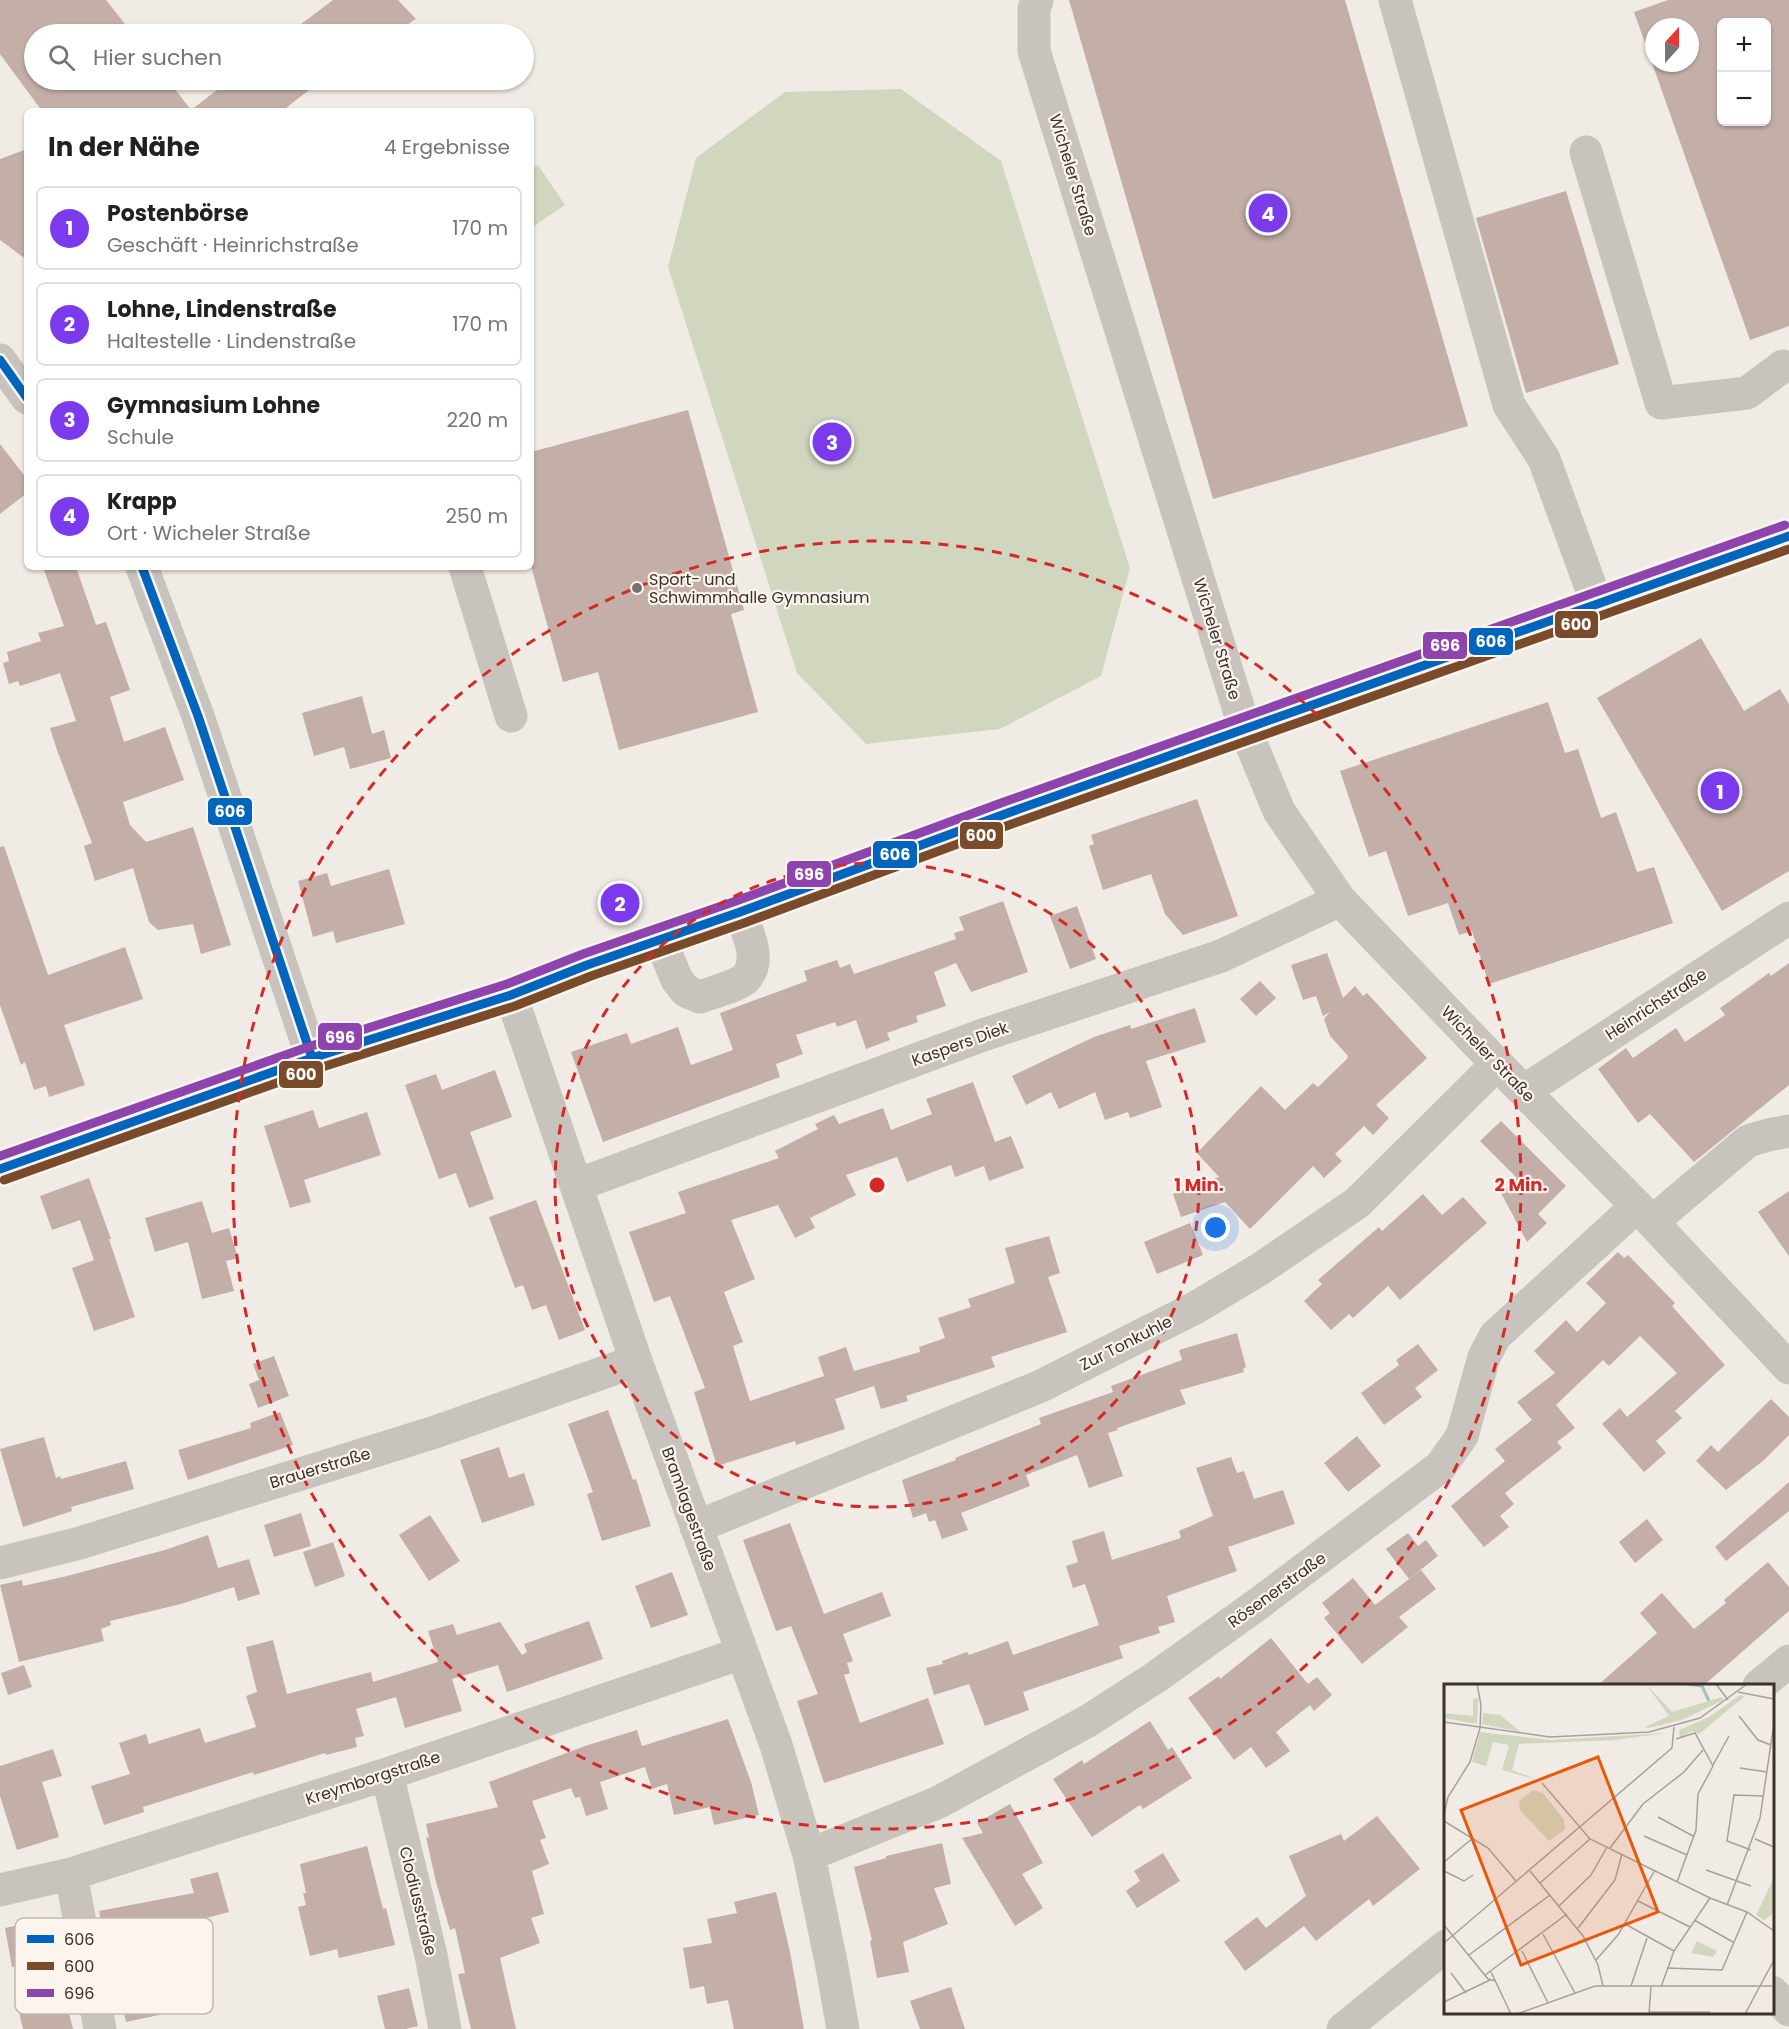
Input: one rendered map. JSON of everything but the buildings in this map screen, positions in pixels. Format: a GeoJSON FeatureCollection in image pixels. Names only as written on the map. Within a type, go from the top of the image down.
{"type":"FeatureCollection","features":[{"type":"Feature","properties":{"kind":"street","name":"Wicheler Straße"},"geometry":{"type":"LineString","coordinates":[[1037,0],[1034,9],[1035,51],[1245,729],[1279,811],[1340,900],[1645,1214],[1789,1368]]}},
{"type":"Feature","properties":{"kind":"street"},"geometry":{"type":"LineString","coordinates":[[1395,0],[1509,405],[1544,459],[1597,604]]}},
{"type":"Feature","properties":{"kind":"street"},"geometry":{"type":"LineString","coordinates":[[1586,152],[1661,403],[1748,393],[1783,366]]}},
{"type":"Feature","properties":{"kind":"street"},"geometry":{"type":"LineString","coordinates":[[2,367],[24,394]]}},
{"type":"Feature","properties":{"kind":"street"},"geometry":{"type":"LineString","coordinates":[[0,1169],[312,1058],[511,995],[587,965],[740,912],[1005,814],[1789,536]]}},
{"type":"Feature","properties":{"kind":"street"},"geometry":{"type":"LineString","coordinates":[[143,570],[198,716],[312,1058]]}},
{"type":"Feature","properties":{"kind":"street"},"geometry":{"type":"LineString","coordinates":[[466,570],[511,716]]}},
{"type":"Feature","properties":{"kind":"street","name":"Kaspers Diek"},"geometry":{"type":"LineString","coordinates":[[577,1185],[983,1035],[1221,956],[1340,900]]}},
{"type":"Feature","properties":{"kind":"street"},"geometry":{"type":"LineString","coordinates":[[660,939],[677,980],[686,990],[700,997],[744,980],[752,969],[754,950],[740,912]]}},
{"type":"Feature","properties":{"kind":"street","name":"Heinrichstraße"},"geometry":{"type":"LineString","coordinates":[[1524,1091],[1789,918]]}},
{"type":"Feature","properties":{"kind":"street","name":"Bramlagestraße"},"geometry":{"type":"LineString","coordinates":[[511,995],[636,1361],[776,1745],[808,1855],[843,2029]]}},
{"type":"Feature","properties":{"kind":"street","name":"Zur Tonkuhle"},"geometry":{"type":"LineString","coordinates":[[696,1527],[1041,1386],[1195,1308],[1260,1269],[1357,1203],[1497,1064]]}},
{"type":"Feature","properties":{"kind":"street","name":"Rösenerstraße"},"geometry":{"type":"LineString","coordinates":[[808,1855],[939,1802],[1088,1721],[1203,1644],[1440,1467],[1462,1436],[1484,1357],[1495,1336],[1645,1214],[1749,1141],[1789,1131]]}},
{"type":"Feature","properties":{"kind":"street","name":"Brauerstraße"},"geometry":{"type":"LineString","coordinates":[[0,1563],[80,1543],[435,1432],[636,1361]]}},
{"type":"Feature","properties":{"kind":"street","name":"Kreymborgstraße"},"geometry":{"type":"LineString","coordinates":[[0,1890],[71,1874],[387,1774],[742,1653]]}},
{"type":"Feature","properties":{"kind":"street"},"geometry":{"type":"LineString","coordinates":[[1762,1684],[1789,1661]]}},
{"type":"Feature","properties":{"kind":"street","name":"Clodiusstraße"},"geometry":{"type":"LineString","coordinates":[[387,1774],[431,1954],[445,2029]]}},
{"type":"Feature","properties":{"kind":"street"},"geometry":{"type":"LineString","coordinates":[[71,1874],[79,1918]]}},
{"type":"Feature","properties":{"kind":"street"},"geometry":{"type":"LineString","coordinates":[[1359,2024],[1444,1948]]}},
{"type":"Feature","properties":{"kind":"street"},"geometry":{"type":"LineString","coordinates":[[1774,1993],[1789,2010]]}},
{"type":"Feature","properties":{"kind":"street"},"geometry":{"type":"LineString","coordinates":[[97,2014],[100,2029]]}},
{"type":"Feature","properties":{"kind":"green space"},"geometry":{"type":"Polygon","coordinates":[[[901,89],[1001,161],[1130,568],[1101,676],[1000,729],[866,744],[797,673],[668,267],[696,158],[785,92],[901,89]]]}},
{"type":"Feature","properties":{"kind":"green space"},"geometry":{"type":"Polygon","coordinates":[[[538,165],[565,205],[534,226],[534,168],[538,165]]]}},
{"type":"Feature","properties":{"kind":"transit line","name":"606"},"geometry":{"type":"LineString","coordinates":[[0,360],[24,394]]}},
{"type":"Feature","properties":{"kind":"transit line","name":"696"},"geometry":{"type":"LineString","coordinates":[[0,1156],[308,1047],[507,984],[583,954],[736,901],[1001,803],[1785,525]]}},
{"type":"Feature","properties":{"kind":"transit line","name":"606"},"geometry":{"type":"LineString","coordinates":[[0,1169],[312,1058],[511,995],[587,965],[740,912],[1005,814],[1789,536]]}},
{"type":"Feature","properties":{"kind":"transit line","name":"600"},"geometry":{"type":"LineString","coordinates":[[4,1180],[316,1069],[515,1006],[591,976],[744,923],[1009,825],[1789,549]]}},
{"type":"Feature","properties":{"kind":"transit line","name":"606"},"geometry":{"type":"LineString","coordinates":[[143,570],[198,716],[312,1058]]}},
{"type":"Feature","properties":{"kind":"place","name":"Krapp"},"geometry":{"type":"Point","coordinates":[1268,213]}},
{"type":"Feature","properties":{"kind":"place","name":"Gymnasium Lohne"},"geometry":{"type":"Point","coordinates":[832,442]}},
{"type":"Feature","properties":{"kind":"place","name":"Sport- und Schwimmhalle Gymnasium"},"geometry":{"type":"Point","coordinates":[637,588]}},
{"type":"Feature","properties":{"kind":"place","name":"Postenbörse"},"geometry":{"type":"Point","coordinates":[1720,791]}},
{"type":"Feature","properties":{"kind":"place","name":"Lohne, Lindenstraße"},"geometry":{"type":"Point","coordinates":[620,903]}}]}
